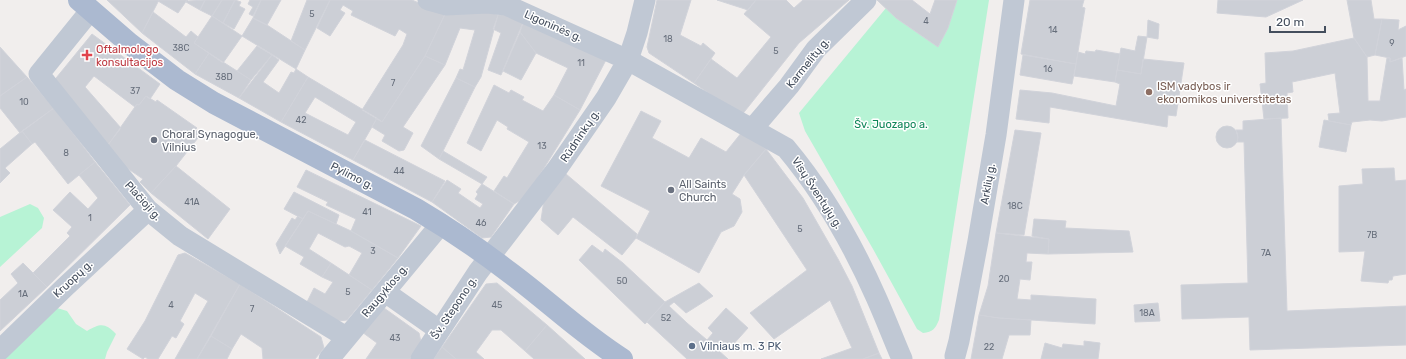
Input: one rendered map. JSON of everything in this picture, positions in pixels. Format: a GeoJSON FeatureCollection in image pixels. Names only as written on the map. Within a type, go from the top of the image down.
{"type":"FeatureCollection","features":[{"type":"Feature","properties":{"kind":"main road","name":"Pylimo g."},"geometry":{"type":"LineString","coordinates":[[84,5],[130,44],[177,80],[214,103],[416,209],[441,224],[508,271],[590,336],[622,359]]}},
{"type":"Feature","properties":{"kind":"street","name":"Ligoninės g."},"geometry":{"type":"LineString","coordinates":[[428,0],[446,5],[487,2],[506,5],[628,60]]}},
{"type":"Feature","properties":{"kind":"street","name":"Rūdninkų g."},"geometry":{"type":"LineString","coordinates":[[489,258],[557,169],[606,98],[628,60],[637,33],[645,0]]}},
{"type":"Feature","properties":{"kind":"street","name":"Karmelitų g."},"geometry":{"type":"LineString","coordinates":[[753,128],[789,86],[816,49],[866,0]]}},
{"type":"Feature","properties":{"kind":"street","name":"Arklių g."},"geometry":{"type":"LineString","coordinates":[[952,358],[959,341],[978,241],[996,135],[1014,0]]}},
{"type":"Feature","properties":{"kind":"street","name":"Plačioji g."},"geometry":{"type":"LineString","coordinates":[[84,5],[39,74],[148,210],[180,236],[346,337]]}},
{"type":"Feature","properties":{"kind":"street","name":"Visų Šventųjų g."},"geometry":{"type":"LineString","coordinates":[[628,60],[753,128],[786,148],[802,167],[821,195],[846,238],[876,296],[902,359]]}},
{"type":"Feature","properties":{"kind":"street","name":"Kruopų g."},"geometry":{"type":"LineString","coordinates":[[0,350],[148,210]]}},
{"type":"Feature","properties":{"kind":"street","name":"Raugyklos g."},"geometry":{"type":"LineString","coordinates":[[329,359],[441,224]]}},
{"type":"Feature","properties":{"kind":"street","name":"Šv. Stepono g."},"geometry":{"type":"LineString","coordinates":[[421,359],[478,272],[489,258]]}},
{"type":"Feature","properties":{"kind":"street"},"geometry":{"type":"LineString","coordinates":[[386,292],[439,330]]}},
{"type":"Feature","properties":{"kind":"green space","name":"Šv. Juozapo a."},"geometry":{"type":"Polygon","coordinates":[[[957,0],[989,0],[939,320],[933,330],[923,333],[917,329],[805,131],[799,113],[886,8],[896,18],[938,47],[948,28],[957,0]]]}},
{"type":"Feature","properties":{"kind":"green space"},"geometry":{"type":"Polygon","coordinates":[[[30,204],[38,208],[44,218],[42,228],[0,267],[0,217],[30,204]]]}},
{"type":"Feature","properties":{"kind":"green space"},"geometry":{"type":"Polygon","coordinates":[[[57,308],[67,311],[76,324],[87,331],[103,325],[116,334],[105,359],[4,359],[57,308]]]}},
{"type":"Feature","properties":{"kind":"building"},"geometry":{"type":"Polygon","coordinates":[[[107,0],[159,0],[142,33],[107,0]]]}},
{"type":"Feature","properties":{"kind":"building"},"geometry":{"type":"Polygon","coordinates":[[[187,0],[178,13],[158,1],[187,0]]]}},
{"type":"Feature","properties":{"kind":"building"},"geometry":{"type":"Polygon","coordinates":[[[187,0],[205,0],[200,10],[186,2],[187,0]]]}},
{"type":"Feature","properties":{"kind":"building"},"geometry":{"type":"Polygon","coordinates":[[[205,0],[222,0],[212,16],[200,10],[205,0]]]}},
{"type":"Feature","properties":{"kind":"building"},"geometry":{"type":"Polygon","coordinates":[[[222,0],[235,0],[223,23],[212,16],[222,0]]]}},
{"type":"Feature","properties":{"kind":"building"},"geometry":{"type":"Polygon","coordinates":[[[235,0],[241,2],[239,6],[245,9],[234,29],[223,23],[235,0]]]}},
{"type":"Feature","properties":{"kind":"building"},"geometry":{"type":"Polygon","coordinates":[[[250,0],[261,0],[253,16],[249,14],[253,7],[248,4],[250,0]]]}},
{"type":"Feature","properties":{"kind":"building"},"geometry":{"type":"Polygon","coordinates":[[[261,0],[281,0],[267,25],[253,18],[261,0]]]}},
{"type":"Feature","properties":{"kind":"building"},"geometry":{"type":"Polygon","coordinates":[[[307,0],[330,0],[305,50],[291,41],[307,0]]]}},
{"type":"Feature","properties":{"kind":"building"},"geometry":{"type":"Polygon","coordinates":[[[330,0],[412,0],[421,4],[447,10],[425,56],[382,122],[362,110],[403,45],[407,34],[399,29],[395,36],[351,15],[353,11],[343,5],[340,10],[345,13],[330,36],[317,28],[330,0]]]}},
{"type":"Feature","properties":{"kind":"building"},"geometry":{"type":"Polygon","coordinates":[[[657,0],[691,0],[680,35],[701,46],[703,43],[715,53],[694,83],[649,53],[647,47],[657,0]]]}},
{"type":"Feature","properties":{"kind":"building"},"geometry":{"type":"Polygon","coordinates":[[[717,0],[756,0],[748,10],[717,0]]]}},
{"type":"Feature","properties":{"kind":"building"},"geometry":{"type":"Polygon","coordinates":[[[756,0],[786,0],[794,8],[803,0],[849,0],[799,43],[741,116],[694,83],[711,59],[737,78],[771,37],[744,14],[756,0]]]}},
{"type":"Feature","properties":{"kind":"building"},"geometry":{"type":"Polygon","coordinates":[[[877,0],[912,0],[930,14],[935,0],[957,0],[948,28],[938,47],[896,18],[877,0]]]}},
{"type":"Feature","properties":{"kind":"building"},"geometry":{"type":"Polygon","coordinates":[[[1030,0],[1084,0],[1082,7],[1085,8],[1076,64],[1021,54],[1030,0]]]}},
{"type":"Feature","properties":{"kind":"building"},"geometry":{"type":"Polygon","coordinates":[[[1218,0],[1303,0],[1266,17],[1217,13],[1218,0]]]}},
{"type":"Feature","properties":{"kind":"building"},"geometry":{"type":"Polygon","coordinates":[[[1347,0],[1371,0],[1374,19],[1382,19],[1375,55],[1367,57],[1354,38],[1347,0]]]}},
{"type":"Feature","properties":{"kind":"building"},"geometry":{"type":"Polygon","coordinates":[[[482,9],[498,15],[481,77],[475,87],[456,78],[460,69],[463,70],[475,30],[460,28],[445,65],[425,56],[447,10],[482,9]]]}},
{"type":"Feature","properties":{"kind":"building"},"geometry":{"type":"Polygon","coordinates":[[[153,12],[186,37],[191,31],[198,37],[194,43],[209,53],[195,74],[142,33],[153,12]]]}},
{"type":"Feature","properties":{"kind":"building"},"geometry":{"type":"Polygon","coordinates":[[[509,14],[524,20],[501,75],[488,70],[501,33],[493,29],[498,15],[509,14]]]}},
{"type":"Feature","properties":{"kind":"building"},"geometry":{"type":"Polygon","coordinates":[[[212,16],[242,36],[223,63],[194,43],[212,16]]]}},
{"type":"Feature","properties":{"kind":"building"},"geometry":{"type":"Polygon","coordinates":[[[253,18],[267,25],[305,50],[296,69],[242,36],[253,18]]]}},
{"type":"Feature","properties":{"kind":"building"},"geometry":{"type":"Polygon","coordinates":[[[1382,19],[1399,20],[1398,30],[1406,26],[1406,56],[1390,62],[1390,58],[1375,55],[1382,19]]]}},
{"type":"Feature","properties":{"kind":"building"},"geometry":{"type":"Polygon","coordinates":[[[524,20],[607,58],[580,110],[554,95],[568,68],[536,53],[520,32],[524,20]]]}},
{"type":"Feature","properties":{"kind":"building"},"geometry":{"type":"Polygon","coordinates":[[[1148,20],[1159,24],[1158,39],[1147,37],[1148,20]]]}},
{"type":"Feature","properties":{"kind":"building"},"geometry":{"type":"Polygon","coordinates":[[[520,32],[536,53],[521,80],[503,71],[520,32]]]}},
{"type":"Feature","properties":{"kind":"building"},"geometry":{"type":"Polygon","coordinates":[[[92,34],[160,84],[150,99],[146,96],[139,105],[137,104],[135,107],[94,76],[85,87],[121,128],[107,146],[52,83],[92,34]]]}},
{"type":"Feature","properties":{"kind":"building"},"geometry":{"type":"Polygon","coordinates":[[[1138,36],[1147,37],[1141,74],[1117,70],[1121,48],[1135,51],[1138,36]]]}},
{"type":"Feature","properties":{"kind":"building"},"geometry":{"type":"Polygon","coordinates":[[[1354,38],[1367,57],[1368,101],[1380,101],[1387,58],[1390,58],[1390,62],[1402,58],[1404,90],[1406,89],[1406,117],[1382,121],[1370,120],[1352,122],[1351,125],[1329,121],[1328,114],[1340,113],[1335,73],[1292,82],[1293,92],[1287,93],[1288,118],[1264,119],[1260,84],[1266,83],[1265,53],[1293,51],[1354,38]]]}},
{"type":"Feature","properties":{"kind":"building"},"geometry":{"type":"Polygon","coordinates":[[[257,46],[272,55],[251,80],[237,71],[257,46]]]}},
{"type":"Feature","properties":{"kind":"building"},"geometry":{"type":"Polygon","coordinates":[[[0,47],[27,77],[0,96],[0,47]]]}},
{"type":"Feature","properties":{"kind":"building"},"geometry":{"type":"Polygon","coordinates":[[[1096,50],[1120,54],[1115,82],[1074,76],[1078,52],[1085,54],[1086,51],[1095,52],[1096,50]]]}},
{"type":"Feature","properties":{"kind":"building"},"geometry":{"type":"Polygon","coordinates":[[[209,53],[251,80],[239,98],[195,74],[209,53]]]}},
{"type":"Feature","properties":{"kind":"building"},"geometry":{"type":"Polygon","coordinates":[[[272,55],[279,60],[263,82],[279,93],[291,72],[294,73],[296,69],[308,77],[281,122],[239,98],[272,55]]]}},
{"type":"Feature","properties":{"kind":"building"},"geometry":{"type":"Polygon","coordinates":[[[1023,55],[1076,64],[1072,84],[1020,75],[1023,55]]]}},
{"type":"Feature","properties":{"kind":"building"},"geometry":{"type":"Polygon","coordinates":[[[425,56],[445,65],[403,127],[413,133],[404,150],[399,151],[382,141],[385,135],[372,127],[377,118],[382,122],[425,56]]]}},
{"type":"Feature","properties":{"kind":"building","name":"ISM vadybos ir ekonomikos universtitetas"},"geometry":{"type":"Polygon","coordinates":[[[1143,59],[1184,63],[1176,116],[1168,115],[1167,127],[1050,107],[1049,123],[1016,119],[1020,90],[1052,93],[1116,106],[1120,84],[1115,82],[1117,70],[1141,74],[1143,59]]]}},
{"type":"Feature","properties":{"kind":"building"},"geometry":{"type":"Polygon","coordinates":[[[27,77],[54,108],[20,133],[0,108],[0,96],[27,77]]]}},
{"type":"Feature","properties":{"kind":"building"},"geometry":{"type":"Polygon","coordinates":[[[308,77],[377,118],[353,160],[281,122],[308,77]],[[315,97],[305,113],[348,135],[356,122],[315,97]]]}},
{"type":"Feature","properties":{"kind":"building"},"geometry":{"type":"Polygon","coordinates":[[[456,78],[475,87],[439,159],[421,146],[456,78]]]}},
{"type":"Feature","properties":{"kind":"building"},"geometry":{"type":"Polygon","coordinates":[[[494,85],[509,93],[511,90],[524,97],[522,100],[543,111],[554,95],[580,110],[526,197],[514,204],[494,191],[504,176],[507,178],[529,142],[507,129],[508,127],[497,120],[481,151],[467,143],[494,85]]]}},
{"type":"Feature","properties":{"kind":"building","name":"Choral Synagogue, Vilnius"},"geometry":{"type":"Polygon","coordinates":[[[146,96],[156,102],[157,100],[197,128],[195,130],[201,134],[176,166],[151,193],[140,182],[143,179],[127,168],[106,148],[137,104],[139,105],[146,96]]]}},
{"type":"Feature","properties":{"kind":"building"},"geometry":{"type":"Polygon","coordinates":[[[54,108],[95,162],[68,184],[35,142],[32,144],[22,131],[54,108]]]}},
{"type":"Feature","properties":{"kind":"building","name":"All Saints Church"},"geometry":{"type":"Polygon","coordinates":[[[641,111],[661,121],[652,138],[689,158],[701,138],[726,152],[742,132],[766,149],[744,175],[732,194],[740,199],[742,212],[734,226],[721,232],[699,273],[636,238],[650,211],[601,186],[641,111]]]}},
{"type":"Feature","properties":{"kind":"building"},"geometry":{"type":"Polygon","coordinates":[[[1281,118],[1287,311],[1406,306],[1406,345],[1250,350],[1249,317],[1182,319],[1181,285],[1248,283],[1244,142],[1237,142],[1238,138],[1236,130],[1243,130],[1243,121],[1281,118]]]}},
{"type":"Feature","properties":{"kind":"building"},"geometry":{"type":"Polygon","coordinates":[[[1324,120],[1351,125],[1346,152],[1319,147],[1324,120]]]}},
{"type":"Feature","properties":{"kind":"building"},"geometry":{"type":"Polygon","coordinates":[[[1227,126],[1235,129],[1238,137],[1235,145],[1227,148],[1219,145],[1216,137],[1219,129],[1227,126]]]}},
{"type":"Feature","properties":{"kind":"building"},"geometry":{"type":"Polygon","coordinates":[[[1015,130],[1041,133],[1024,235],[996,233],[1015,130]]]}},
{"type":"Feature","properties":{"kind":"building"},"geometry":{"type":"Polygon","coordinates":[[[22,131],[32,144],[5,168],[10,173],[0,183],[0,149],[22,131]]]}},
{"type":"Feature","properties":{"kind":"building"},"geometry":{"type":"Polygon","coordinates":[[[365,140],[445,181],[432,202],[353,160],[365,140]]]}},
{"type":"Feature","properties":{"kind":"building"},"geometry":{"type":"Polygon","coordinates":[[[766,149],[803,198],[838,259],[852,286],[879,353],[863,359],[821,359],[852,348],[830,300],[774,339],[750,313],[807,270],[744,175],[766,149]]]}},
{"type":"Feature","properties":{"kind":"building"},"geometry":{"type":"Polygon","coordinates":[[[443,151],[487,177],[482,184],[439,159],[443,151]]]}},
{"type":"Feature","properties":{"kind":"building"},"geometry":{"type":"Polygon","coordinates":[[[95,162],[130,205],[47,287],[33,273],[70,236],[67,233],[72,227],[53,210],[70,192],[88,209],[98,198],[79,175],[95,162]]]}},
{"type":"Feature","properties":{"kind":"building"},"geometry":{"type":"Polygon","coordinates":[[[176,166],[230,209],[208,239],[151,193],[176,166]]]}},
{"type":"Feature","properties":{"kind":"building"},"geometry":{"type":"Polygon","coordinates":[[[1394,168],[1395,181],[1406,180],[1406,274],[1393,276],[1392,280],[1389,280],[1388,283],[1361,281],[1365,251],[1339,252],[1339,186],[1363,184],[1362,169],[1394,168]]]}},
{"type":"Feature","properties":{"kind":"building"},"geometry":{"type":"Polygon","coordinates":[[[306,170],[421,226],[398,258],[351,231],[356,219],[326,205],[328,202],[297,187],[306,170]]]}},
{"type":"Feature","properties":{"kind":"building"},"geometry":{"type":"Polygon","coordinates":[[[566,174],[637,234],[636,238],[622,255],[573,217],[558,235],[541,220],[544,200],[566,174]]]}},
{"type":"Feature","properties":{"kind":"building"},"geometry":{"type":"Polygon","coordinates":[[[447,180],[461,189],[458,193],[480,208],[483,204],[475,199],[478,194],[476,192],[482,184],[514,204],[491,237],[482,238],[432,202],[447,180]]]}},
{"type":"Feature","properties":{"kind":"building"},"geometry":{"type":"Polygon","coordinates":[[[294,192],[339,215],[336,224],[308,211],[303,219],[284,209],[294,192]]]}},
{"type":"Feature","properties":{"kind":"building"},"geometry":{"type":"Polygon","coordinates":[[[308,211],[351,231],[398,258],[372,290],[349,275],[362,253],[349,246],[345,247],[318,233],[309,249],[331,263],[322,277],[300,264],[304,257],[285,246],[308,211]]]}},
{"type":"Feature","properties":{"kind":"building"},"geometry":{"type":"Polygon","coordinates":[[[298,216],[303,219],[280,254],[276,244],[292,218],[295,220],[298,216]]]}},
{"type":"Feature","properties":{"kind":"building"},"geometry":{"type":"Polygon","coordinates":[[[1034,219],[1066,221],[1065,228],[1129,231],[1133,252],[1048,254],[1049,239],[1032,236],[1034,219]]]}},
{"type":"Feature","properties":{"kind":"building"},"geometry":{"type":"Polygon","coordinates":[[[996,233],[1049,239],[1048,254],[1027,253],[1026,262],[1032,262],[1030,280],[1020,279],[1017,299],[1031,300],[1031,295],[1096,299],[1095,324],[999,318],[979,315],[988,286],[996,233]]]}},
{"type":"Feature","properties":{"kind":"building"},"geometry":{"type":"Polygon","coordinates":[[[592,245],[603,253],[605,249],[623,263],[665,302],[645,324],[579,260],[592,245]]]}},
{"type":"Feature","properties":{"kind":"building"},"geometry":{"type":"Polygon","coordinates":[[[185,253],[240,284],[197,359],[175,359],[208,301],[195,293],[180,321],[184,324],[176,338],[172,336],[158,359],[148,359],[145,357],[143,359],[127,349],[145,321],[178,255],[185,253]]]}},
{"type":"Feature","properties":{"kind":"building"},"geometry":{"type":"Polygon","coordinates":[[[23,263],[47,287],[0,331],[0,300],[18,283],[11,274],[23,263]]]}},
{"type":"Feature","properties":{"kind":"building"},"geometry":{"type":"Polygon","coordinates":[[[331,263],[372,290],[347,320],[338,321],[306,304],[314,288],[325,294],[333,282],[322,277],[331,263]]]}},
{"type":"Feature","properties":{"kind":"building"},"geometry":{"type":"Polygon","coordinates":[[[497,283],[547,325],[525,351],[501,330],[492,330],[476,352],[484,359],[456,359],[442,347],[486,284],[497,283]]]}},
{"type":"Feature","properties":{"kind":"building"},"geometry":{"type":"Polygon","coordinates":[[[699,283],[713,296],[686,313],[674,302],[669,306],[707,340],[713,333],[708,328],[726,308],[748,328],[730,348],[724,343],[718,350],[728,359],[687,359],[647,322],[665,302],[699,283]]]}},
{"type":"Feature","properties":{"kind":"building"},"geometry":{"type":"Polygon","coordinates":[[[240,284],[321,337],[324,348],[315,359],[263,359],[262,348],[241,334],[232,349],[211,336],[240,284]]]}},
{"type":"Feature","properties":{"kind":"building"},"geometry":{"type":"Polygon","coordinates":[[[1158,303],[1160,321],[1135,322],[1134,305],[1158,303]]]}},
{"type":"Feature","properties":{"kind":"building"},"geometry":{"type":"Polygon","coordinates":[[[384,308],[419,333],[421,342],[410,359],[366,359],[377,343],[362,332],[384,308]]]}},
{"type":"Feature","properties":{"kind":"building"},"geometry":{"type":"Polygon","coordinates":[[[979,315],[1031,320],[1030,335],[1009,335],[1002,359],[971,359],[979,315]]]}},
{"type":"Feature","properties":{"kind":"building"},"geometry":{"type":"Polygon","coordinates":[[[547,325],[585,359],[534,359],[525,351],[547,325]]]}},
{"type":"Feature","properties":{"kind":"building"},"geometry":{"type":"Polygon","coordinates":[[[211,336],[232,349],[227,359],[197,359],[211,336]]]}},
{"type":"Feature","properties":{"kind":"building"},"geometry":{"type":"Polygon","coordinates":[[[1084,341],[1100,343],[1098,359],[1041,359],[1045,343],[1062,348],[1063,344],[1084,346],[1084,341]]]}},
{"type":"Feature","properties":{"kind":"building"},"geometry":{"type":"Polygon","coordinates":[[[442,347],[456,359],[433,359],[442,347]]]}},
{"type":"Feature","properties":{"kind":"building"},"geometry":{"type":"Polygon","coordinates":[[[879,353],[882,359],[863,359],[879,353]]]}},
{"type":"Feature","properties":{"kind":"place","name":"Oftalmologo konsultacijos"},"geometry":{"type":"Point","coordinates":[87,55]}},
{"type":"Feature","properties":{"kind":"place","name":"ISM vadybos ir ekonomikos universtitetas"},"geometry":{"type":"Point","coordinates":[1149,92]}},
{"type":"Feature","properties":{"kind":"place","name":"Choral Synagogue, Vilnius"},"geometry":{"type":"Point","coordinates":[154,140]}},
{"type":"Feature","properties":{"kind":"place","name":"All Saints Church"},"geometry":{"type":"Point","coordinates":[671,190]}},
{"type":"Feature","properties":{"kind":"place","name":"Vilniaus m. 3 PK"},"geometry":{"type":"Point","coordinates":[692,346]}}]}
